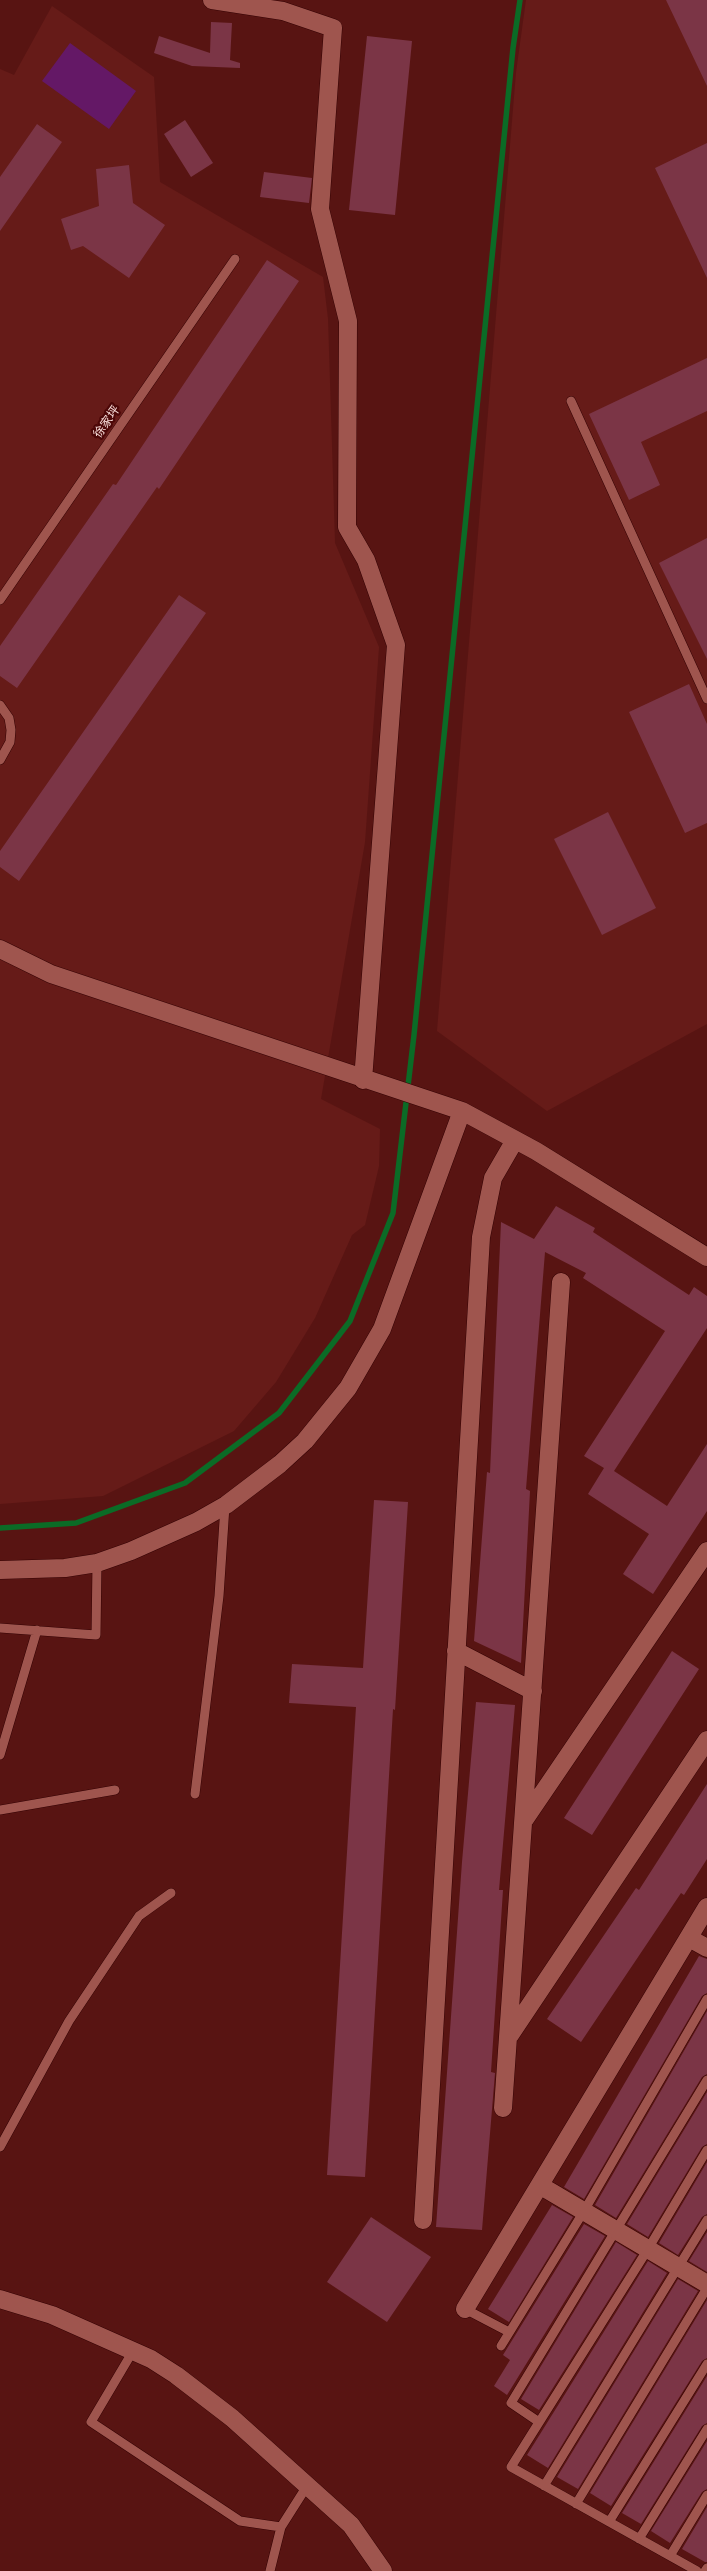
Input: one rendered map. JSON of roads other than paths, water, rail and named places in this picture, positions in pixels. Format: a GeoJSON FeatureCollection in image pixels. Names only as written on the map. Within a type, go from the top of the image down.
{"type":"FeatureCollection","features":[{"type":"Feature","properties":{"kind":"street"},"geometry":{"type":"LineString","coordinates":[[212,0],[283,11],[334,28],[320,209],[348,321],[347,527],[366,560],[396,645],[363,1080]]}},
{"type":"Feature","properties":{"kind":"street"},"geometry":{"type":"LineString","coordinates":[[0,949],[51,974],[363,1080],[424,1097],[462,1112],[515,1140],[707,1257]]}},
{"type":"Feature","properties":{"kind":"street"},"geometry":{"type":"LineString","coordinates":[[0,1570],[65,1568],[96,1563],[165,1536],[226,1505],[280,1464],[304,1441],[332,1409],[366,1359],[396,1297],[462,1112]]}},
{"type":"Feature","properties":{"kind":"street"},"geometry":{"type":"LineString","coordinates":[[423,2220],[481,1237],[493,1178],[515,1140]]}},
{"type":"Feature","properties":{"kind":"street"},"geometry":{"type":"LineString","coordinates":[[503,2108],[561,1282]]}},
{"type":"Feature","properties":{"kind":"street"},"geometry":{"type":"LineString","coordinates":[[524,1820],[707,1551]]}},
{"type":"Feature","properties":{"kind":"street"},"geometry":{"type":"LineString","coordinates":[[456,1651],[533,1691]]}},
{"type":"Feature","properties":{"kind":"street"},"geometry":{"type":"LineString","coordinates":[[508,2037],[707,1740]]}},
{"type":"Feature","properties":{"kind":"street"},"geometry":{"type":"LineString","coordinates":[[465,2309],[541,2186],[707,1907]]}},
{"type":"Feature","properties":{"kind":"street"},"geometry":{"type":"LineString","coordinates":[[689,1938],[707,1948]]}},
{"type":"Feature","properties":{"kind":"street"},"geometry":{"type":"LineString","coordinates":[[541,2186],[617,2230],[707,2286]]}},
{"type":"Feature","properties":{"kind":"street"},"geometry":{"type":"LineString","coordinates":[[0,2299],[52,2315],[133,2351],[176,2374],[232,2418],[351,2525],[383,2571]]}},
{"type":"Feature","properties":{"kind":"lane","name":"徐家坪"},"geometry":{"type":"LineString","coordinates":[[0,600],[235,259]]}},
{"type":"Feature","properties":{"kind":"lane"},"geometry":{"type":"LineString","coordinates":[[571,401],[707,699]]}},
{"type":"Feature","properties":{"kind":"lane"},"geometry":{"type":"LineString","coordinates":[[0,705],[9,718],[11,730],[10,742],[0,760]]}},
{"type":"Feature","properties":{"kind":"lane"},"geometry":{"type":"LineString","coordinates":[[195,1794],[219,1596],[226,1505]]}},
{"type":"Feature","properties":{"kind":"lane"},"geometry":{"type":"LineString","coordinates":[[0,1628],[96,1635],[96,1563]]}},
{"type":"Feature","properties":{"kind":"lane"},"geometry":{"type":"LineString","coordinates":[[0,1755],[37,1630]]}},
{"type":"Feature","properties":{"kind":"lane"},"geometry":{"type":"LineString","coordinates":[[0,1810],[115,1790]]}},
{"type":"Feature","properties":{"kind":"lane"},"geometry":{"type":"LineString","coordinates":[[0,2147],[69,2021],[139,1916],[171,1893]]}},
{"type":"Feature","properties":{"kind":"lane"},"geometry":{"type":"LineString","coordinates":[[500,2346],[584,2211],[707,1998]]}},
{"type":"Feature","properties":{"kind":"lane"},"geometry":{"type":"LineString","coordinates":[[539,2422],[511,2402],[707,2080]]}},
{"type":"Feature","properties":{"kind":"lane"},"geometry":{"type":"LineString","coordinates":[[697,2571],[511,2467],[648,2249],[707,2150]]}},
{"type":"Feature","properties":{"kind":"lane"},"geometry":{"type":"LineString","coordinates":[[544,2486],[707,2220]]}},
{"type":"Feature","properties":{"kind":"lane"},"geometry":{"type":"LineString","coordinates":[[576,2504],[707,2286]]}},
{"type":"Feature","properties":{"kind":"lane"},"geometry":{"type":"LineString","coordinates":[[465,2309],[509,2332]]}},
{"type":"Feature","properties":{"kind":"lane"},"geometry":{"type":"LineString","coordinates":[[133,2351],[91,2422],[240,2521],[281,2527]]}},
{"type":"Feature","properties":{"kind":"lane"},"geometry":{"type":"LineString","coordinates":[[609,2522],[707,2364]]}},
{"type":"Feature","properties":{"kind":"lane"},"geometry":{"type":"LineString","coordinates":[[639,2539],[707,2429]]}},
{"type":"Feature","properties":{"kind":"lane"},"geometry":{"type":"LineString","coordinates":[[270,2571],[281,2527],[307,2486]]}},
{"type":"Feature","properties":{"kind":"lane"},"geometry":{"type":"LineString","coordinates":[[670,2556],[707,2495]]}},
{"type":"Feature","properties":{"kind":"waterway"},"geometry":{"type":"LineString","coordinates":[[0,1528],[76,1523],[185,1483],[279,1413],[350,1321],[393,1213],[414,1035],[513,48],[520,0]]}}]}
